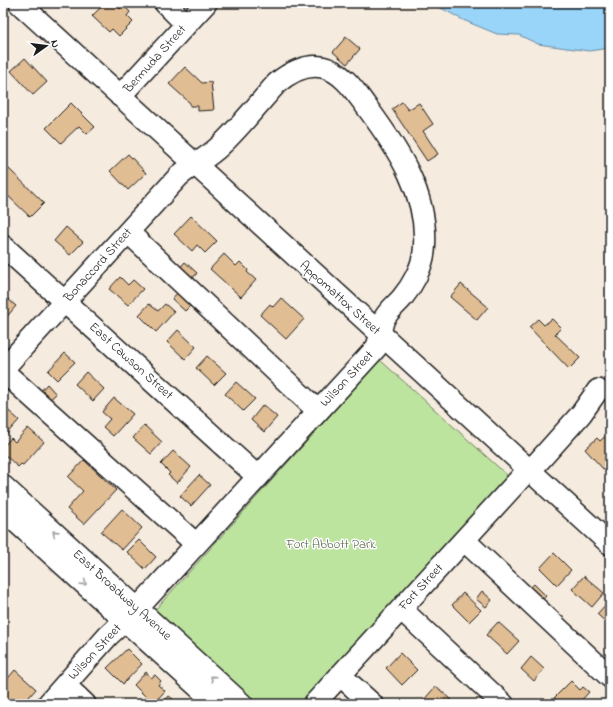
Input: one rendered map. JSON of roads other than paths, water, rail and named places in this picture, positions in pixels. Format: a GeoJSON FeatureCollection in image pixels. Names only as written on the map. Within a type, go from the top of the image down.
{"type":"FeatureCollection","features":[{"type":"Feature","properties":{"kind":"street","name":"Appomattox Street"},"geometry":{"type":"LineString","coordinates":[[19,3],[610,544]]}},
{"type":"Feature","properties":{"kind":"street"},"geometry":{"type":"LineString","coordinates":[[165,3],[186,24]]}},
{"type":"Feature","properties":{"kind":"street","name":"Bermuda Street"},"geometry":{"type":"LineString","coordinates":[[120,96],[206,3]]}},
{"type":"Feature","properties":{"kind":"street","name":"Wilson Street"},"geometry":{"type":"LineString","coordinates":[[48,704],[108,636],[131,614],[258,477],[317,410],[370,355],[379,342],[384,320],[404,296],[422,263],[424,232],[423,216],[408,170],[391,139],[346,81],[333,72],[322,68],[310,67],[285,76],[221,146],[196,165]]}},
{"type":"Feature","properties":{"kind":"street","name":"Bonaccord Street"},"geometry":{"type":"LineString","coordinates":[[3,370],[179,176],[186,170],[196,165]]}},
{"type":"Feature","properties":{"kind":"street"},"geometry":{"type":"LineString","coordinates":[[128,232],[317,410]]}},
{"type":"Feature","properties":{"kind":"street","name":"East Cawson Street"},"geometry":{"type":"LineString","coordinates":[[3,246],[66,301],[258,477]]}},
{"type":"Feature","properties":{"kind":"street"},"geometry":{"type":"LineString","coordinates":[[3,370],[196,544]]}},
{"type":"Feature","properties":{"kind":"street","name":"Fort Street"},"geometry":{"type":"LineString","coordinates":[[314,704],[582,414],[598,390]]}},
{"type":"Feature","properties":{"kind":"street","name":"East Broadway Avenue"},"geometry":{"type":"LineString","coordinates":[[3,486],[131,614],[218,704]]}},
{"type":"Feature","properties":{"kind":"street","name":"East Broadway Avenue"},"geometry":{"type":"LineString","coordinates":[[3,510],[242,704]]}},
{"type":"Feature","properties":{"kind":"street"},"geometry":{"type":"LineString","coordinates":[[464,540],[610,677]]}},
{"type":"Feature","properties":{"kind":"street"},"geometry":{"type":"LineString","coordinates":[[401,609],[503,704]]}},
{"type":"Feature","properties":{"kind":"street"},"geometry":{"type":"LineString","coordinates":[[340,675],[372,704]]}},
{"type":"Feature","properties":{"kind":"street"},"geometry":{"type":"LineString","coordinates":[[65,685],[85,704]]}},
{"type":"Feature","properties":{"kind":"water"},"geometry":{"type":"Polygon","coordinates":[[[432,3],[610,3],[610,48],[589,51],[538,44],[519,35],[497,34],[463,20],[432,3]]]}},
{"type":"Feature","properties":{"kind":"park label","name":"Fort Abbott Park"},"geometry":{"type":"Point","coordinates":[331,544]}}]}
